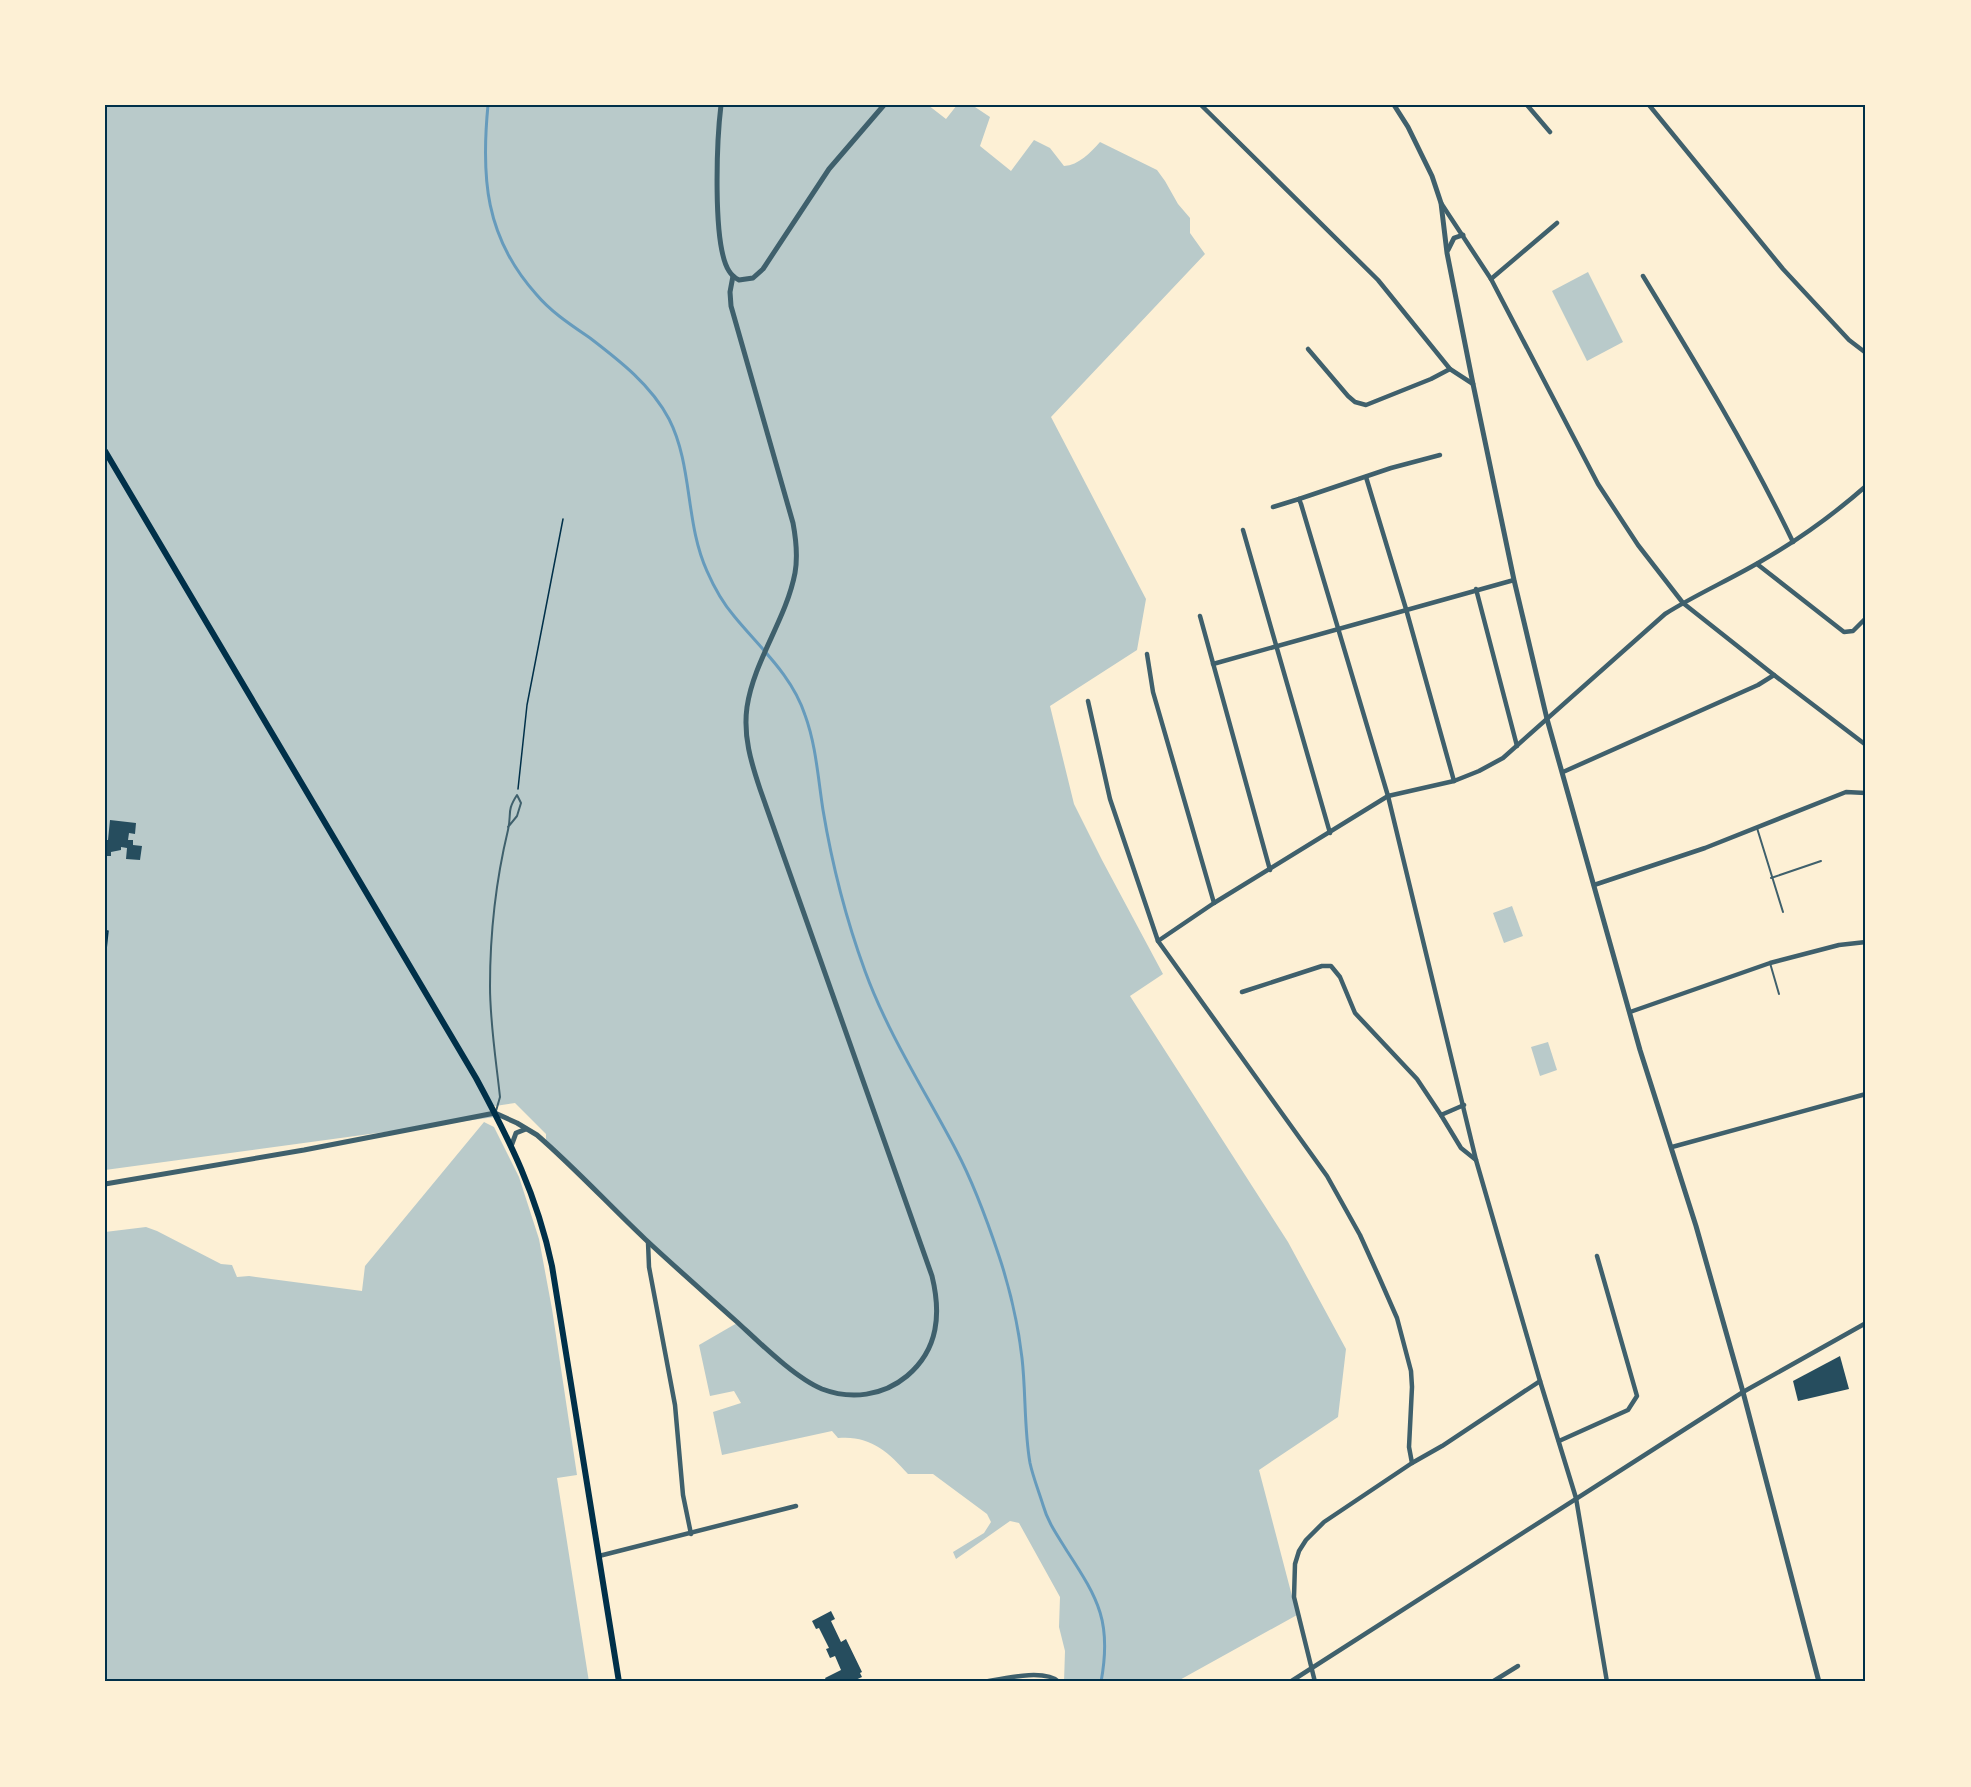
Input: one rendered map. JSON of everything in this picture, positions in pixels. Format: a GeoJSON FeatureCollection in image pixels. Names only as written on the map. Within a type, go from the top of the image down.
{"type":"FeatureCollection","features":[{"type":"Feature","properties":{"kind":"main road"},"geometry":{"type":"LineString","coordinates":[[105,450],[512,1144],[535,1202],[550,1257],[619,1682]]}},
{"type":"Feature","properties":{"kind":"street"},"geometry":{"type":"LineString","coordinates":[[721,105],[717,138],[720,231],[726,265],[733,276],[740,280],[747,280],[758,274],[829,169],[884,105]]}},
{"type":"Feature","properties":{"kind":"street"},"geometry":{"type":"LineString","coordinates":[[1201,105],[1378,280],[1450,369],[1473,384]]}},
{"type":"Feature","properties":{"kind":"street"},"geometry":{"type":"LineString","coordinates":[[1394,105],[1408,127],[1432,176],[1441,203],[1447,253],[1473,384],[1514,580],[1547,719],[1630,1012],[1743,1392],[1819,1682]]}},
{"type":"Feature","properties":{"kind":"street"},"geometry":{"type":"LineString","coordinates":[[1527,105],[1550,132]]}},
{"type":"Feature","properties":{"kind":"street"},"geometry":{"type":"LineString","coordinates":[[1649,105],[1783,268],[1849,340],[1866,353]]}},
{"type":"Feature","properties":{"kind":"street"},"geometry":{"type":"LineString","coordinates":[[1441,203],[1491,279],[1598,484],[1638,545],[1683,603],[1866,744]]}},
{"type":"Feature","properties":{"kind":"street"},"geometry":{"type":"LineString","coordinates":[[1491,279],[1557,223]]}},
{"type":"Feature","properties":{"kind":"street"},"geometry":{"type":"LineString","coordinates":[[1447,253],[1455,238],[1463,236]]}},
{"type":"Feature","properties":{"kind":"street"},"geometry":{"type":"LineString","coordinates":[[105,1184],[292,1152],[495,1113],[528,1130],[546,1143],[648,1242],[786,1365],[808,1381],[824,1390],[847,1395],[865,1395],[895,1384],[919,1364],[936,1332],[938,1303],[932,1276],[751,762],[747,738],[747,710],[761,660],[793,584],[797,548],[792,518],[731,306],[730,292],[733,276]]}},
{"type":"Feature","properties":{"kind":"street"},"geometry":{"type":"LineString","coordinates":[[1643,276],[1724,409],[1763,480],[1793,542]]}},
{"type":"Feature","properties":{"kind":"street"},"geometry":{"type":"LineString","coordinates":[[1308,349],[1348,396],[1355,402],[1363,404],[1372,403],[1431,380],[1450,369]]}},
{"type":"Feature","properties":{"kind":"street"},"geometry":{"type":"LineString","coordinates":[[1273,507],[1390,468],[1440,455]]}},
{"type":"Feature","properties":{"kind":"street"},"geometry":{"type":"LineString","coordinates":[[1366,477],[1454,781]]}},
{"type":"Feature","properties":{"kind":"street"},"geometry":{"type":"LineString","coordinates":[[1158,941],[1214,903],[1388,796],[1454,781],[1503,758],[1650,627],[1683,603],[1793,542],[1823,522],[1866,486]]}},
{"type":"Feature","properties":{"kind":"street"},"geometry":{"type":"LineString","coordinates":[[1299,499],[1388,796],[1476,1160],[1576,1498],[1607,1682]]}},
{"type":"Feature","properties":{"kind":"street"},"geometry":{"type":"LineString","coordinates":[[1243,530],[1330,833]]}},
{"type":"Feature","properties":{"kind":"street"},"geometry":{"type":"LineString","coordinates":[[1757,564],[1844,632],[1853,632],[1866,618]]}},
{"type":"Feature","properties":{"kind":"street"},"geometry":{"type":"LineString","coordinates":[[1213,664],[1514,580]]}},
{"type":"Feature","properties":{"kind":"street"},"geometry":{"type":"LineString","coordinates":[[1476,589],[1517,746]]}},
{"type":"Feature","properties":{"kind":"street"},"geometry":{"type":"LineString","coordinates":[[1200,616],[1270,870]]}},
{"type":"Feature","properties":{"kind":"street"},"geometry":{"type":"LineString","coordinates":[[1147,654],[1153,692],[1214,903]]}},
{"type":"Feature","properties":{"kind":"street"},"geometry":{"type":"LineString","coordinates":[[1563,772],[1758,685],[1774,675]]}},
{"type":"Feature","properties":{"kind":"street"},"geometry":{"type":"LineString","coordinates":[[1088,701],[1110,799],[1158,941],[1327,1176],[1360,1235],[1396,1318],[1411,1371],[1409,1447],[1412,1463]]}},
{"type":"Feature","properties":{"kind":"street"},"geometry":{"type":"LineString","coordinates":[[1594,885],[1705,848],[1846,792],[1866,793]]}},
{"type":"Feature","properties":{"kind":"street"},"geometry":{"type":"LineString","coordinates":[[1630,1012],[1770,963],[1839,945],[1866,942]]}},
{"type":"Feature","properties":{"kind":"street"},"geometry":{"type":"LineString","coordinates":[[1242,992],[1322,966],[1328,965],[1335,968],[1355,1013],[1417,1079],[1461,1148],[1476,1160]]}},
{"type":"Feature","properties":{"kind":"street"},"geometry":{"type":"LineString","coordinates":[[1672,1147],[1866,1094]]}},
{"type":"Feature","properties":{"kind":"street"},"geometry":{"type":"LineString","coordinates":[[1441,1115],[1464,1105]]}},
{"type":"Feature","properties":{"kind":"street"},"geometry":{"type":"LineString","coordinates":[[512,1144],[516,1133],[523,1129],[528,1130]]}},
{"type":"Feature","properties":{"kind":"street"},"geometry":{"type":"LineString","coordinates":[[648,1242],[649,1267],[675,1405],[683,1495],[691,1534]]}},
{"type":"Feature","properties":{"kind":"street"},"geometry":{"type":"LineString","coordinates":[[1559,1442],[1628,1410],[1637,1396],[1597,1256]]}},
{"type":"Feature","properties":{"kind":"street"},"geometry":{"type":"LineString","coordinates":[[1290,1682],[1743,1392],[1866,1323]]}},
{"type":"Feature","properties":{"kind":"street"},"geometry":{"type":"LineString","coordinates":[[1315,1682],[1294,1597],[1295,1564],[1306,1540],[1324,1522],[1540,1381]]}},
{"type":"Feature","properties":{"kind":"street"},"geometry":{"type":"LineString","coordinates":[[599,1556],[796,1506]]}},
{"type":"Feature","properties":{"kind":"street"},"geometry":{"type":"LineString","coordinates":[[1492,1682],[1518,1666]]}},
{"type":"Feature","properties":{"kind":"street"},"geometry":{"type":"LineString","coordinates":[[983,1682],[1038,1676],[1053,1677],[1059,1682]]}},
{"type":"Feature","properties":{"kind":"lane"},"geometry":{"type":"LineString","coordinates":[[495,1113],[500,1097],[490,987],[493,930],[501,853],[508,827],[509,807],[517,795],[521,803],[518,816],[508,827]]}},
{"type":"Feature","properties":{"kind":"lane"},"geometry":{"type":"LineString","coordinates":[[1757,828],[1783,912]]}},
{"type":"Feature","properties":{"kind":"lane"},"geometry":{"type":"LineString","coordinates":[[1771,878],[1821,861]]}},
{"type":"Feature","properties":{"kind":"lane"},"geometry":{"type":"LineString","coordinates":[[1770,963],[1779,994]]}},
{"type":"Feature","properties":{"kind":"path"},"geometry":{"type":"LineString","coordinates":[[517,795],[527,705],[563,519]]}},
{"type":"Feature","properties":{"kind":"path"},"geometry":{"type":"LineString","coordinates":[[105,931],[108,931],[105,959]]}},
{"type":"Feature","properties":{"kind":"shaded area"},"geometry":{"type":"Polygon","coordinates":[[[105,105],[928,105],[946,119],[957,105],[972,105],[990,117],[980,146],[1011,171],[1034,140],[1050,148],[1064,166],[1079,161],[1100,142],[1157,170],[1178,204],[1190,218],[1190,233],[1205,254],[1051,417],[1146,599],[1137,650],[1050,706],[1074,804],[1163,974],[1130,996],[1288,1242],[1346,1349],[1338,1417],[1259,1470],[1297,1615],[1176,1682],[1064,1682],[1065,1651],[1059,1627],[1060,1597],[1019,1523],[1010,1521],[956,1559],[953,1552],[984,1533],[991,1522],[987,1514],[933,1474],[908,1474],[893,1458],[868,1442],[838,1438],[832,1431],[722,1455],[713,1412],[741,1403],[734,1391],[710,1396],[699,1345],[737,1323],[546,1143],[546,1134],[515,1103],[489,1107],[495,1117],[105,1170],[105,105]]]}},
{"type":"Feature","properties":{"kind":"shaded area"},"geometry":{"type":"Polygon","coordinates":[[[1588,272],[1623,342],[1587,361],[1552,291],[1588,272]]]}},
{"type":"Feature","properties":{"kind":"shaded area"},"geometry":{"type":"Polygon","coordinates":[[[1512,906],[1523,936],[1504,943],[1493,913],[1512,906]]]}},
{"type":"Feature","properties":{"kind":"shaded area"},"geometry":{"type":"Polygon","coordinates":[[[1548,1042],[1557,1070],[1540,1076],[1531,1047],[1548,1042]]]}},
{"type":"Feature","properties":{"kind":"shaded area"},"geometry":{"type":"Polygon","coordinates":[[[484,1122],[494,1127],[519,1177],[539,1239],[577,1475],[557,1478],[589,1682],[105,1681],[105,1232],[146,1227],[221,1264],[232,1265],[237,1277],[249,1276],[362,1291],[365,1266],[484,1122]]]}},
{"type":"Feature","properties":{"kind":"building"},"geometry":{"type":"Polygon","coordinates":[[[110,820],[136,823],[135,834],[129,833],[128,840],[133,840],[133,845],[142,846],[140,860],[126,859],[127,848],[121,847],[121,850],[111,852],[111,856],[105,856],[105,840],[108,840],[110,820]]]}},
{"type":"Feature","properties":{"kind":"building"},"geometry":{"type":"Polygon","coordinates":[[[1840,1356],[1849,1389],[1798,1401],[1793,1381],[1840,1356]]]}},
{"type":"Feature","properties":{"kind":"building"},"geometry":{"type":"Polygon","coordinates":[[[831,1611],[835,1619],[831,1621],[841,1642],[846,1639],[862,1672],[860,1673],[862,1677],[851,1682],[827,1682],[825,1678],[841,1670],[835,1656],[830,1658],[826,1649],[829,1648],[819,1628],[816,1629],[812,1621],[831,1611]]]}},
{"type":"Feature","properties":{"kind":"waterway"},"geometry":{"type":"LineString","coordinates":[[488,105],[485,157],[487,181],[490,205],[506,251],[542,301],[623,365],[644,384],[662,407],[677,437],[686,475],[695,534],[710,577],[730,611],[784,675],[805,715],[814,750],[835,871],[865,971],[896,1040],[969,1176],[1003,1268],[1020,1345],[1030,1463],[1048,1518],[1095,1598],[1100,1613],[1105,1644],[1101,1682]]}}]}
